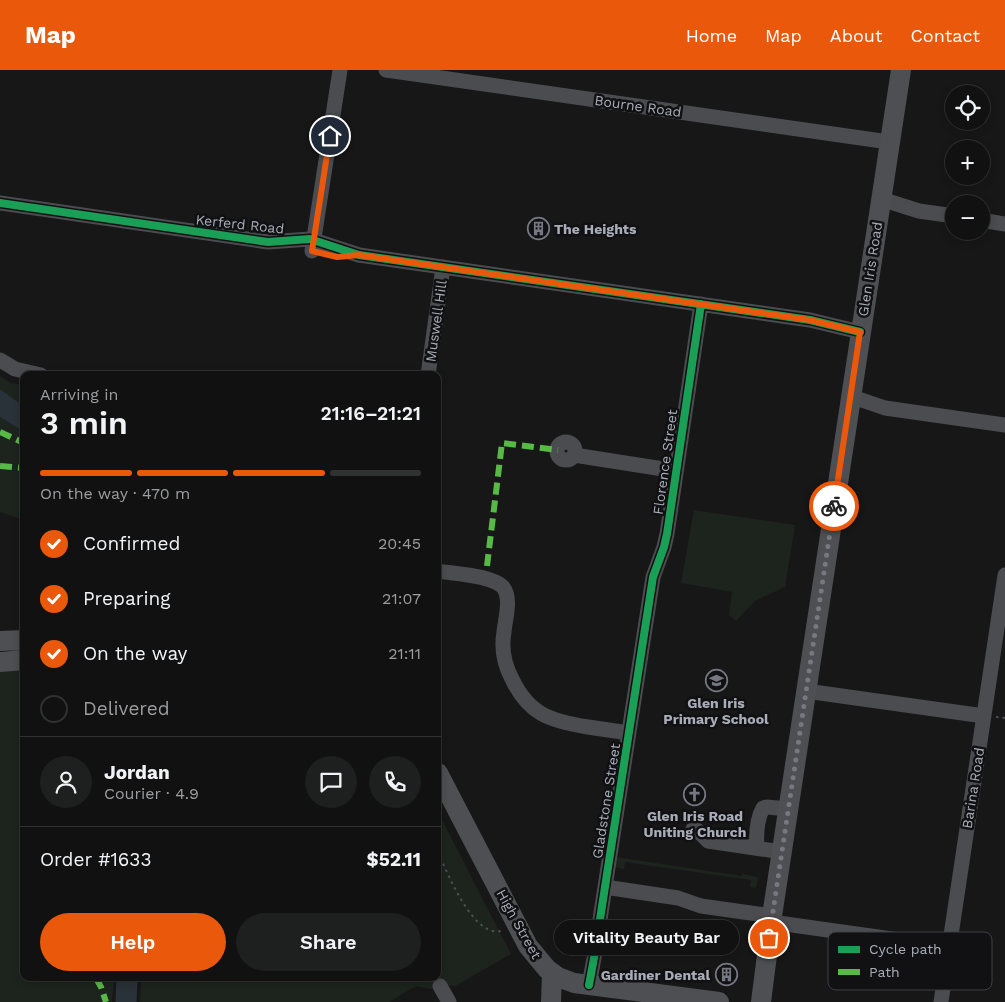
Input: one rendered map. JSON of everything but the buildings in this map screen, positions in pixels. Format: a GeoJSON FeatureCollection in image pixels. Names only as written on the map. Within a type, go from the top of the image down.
{"type":"FeatureCollection","features":[{"type":"Feature","properties":{"kind":"main road","name":"Glen Iris Road"},"geometry":{"type":"LineString","coordinates":[[760,1002],[849,402],[901,70]]}},
{"type":"Feature","properties":{"kind":"main road"},"geometry":{"type":"LineString","coordinates":[[0,641],[20,640]]}},
{"type":"Feature","properties":{"kind":"main road"},"geometry":{"type":"LineString","coordinates":[[0,662],[20,660]]}},
{"type":"Feature","properties":{"kind":"main road","name":"High Street"},"geometry":{"type":"LineString","coordinates":[[441,779],[528,946],[541,964],[552,973],[566,980],[589,985],[719,1002]]}},
{"type":"Feature","properties":{"kind":"main road"},"geometry":{"type":"LineString","coordinates":[[551,1002],[552,973]]}},
{"type":"Feature","properties":{"kind":"street"},"geometry":{"type":"LineString","coordinates":[[313,245],[340,70]]}},
{"type":"Feature","properties":{"kind":"street","name":"Bourne Road"},"geometry":{"type":"LineString","coordinates":[[386,70],[890,142]]}},
{"type":"Feature","properties":{"kind":"street","name":"Kerferd Road"},"geometry":{"type":"LineString","coordinates":[[0,204],[268,242],[298,252],[313,245],[359,255],[861,326]]}},
{"type":"Feature","properties":{"kind":"street"},"geometry":{"type":"LineString","coordinates":[[880,205],[945,215]]}},
{"type":"Feature","properties":{"kind":"street"},"geometry":{"type":"LineString","coordinates":[[990,222],[1005,224]]}},
{"type":"Feature","properties":{"kind":"street","name":"Muswell Hill"},"geometry":{"type":"LineString","coordinates":[[429,371],[443,267]]}},
{"type":"Feature","properties":{"kind":"street","name":"Florence Street"},"geometry":{"type":"LineString","coordinates":[[646,621],[653,577],[664,547],[701,304]]}},
{"type":"Feature","properties":{"kind":"street"},"geometry":{"type":"LineString","coordinates":[[0,360],[14,369],[23,371]]}},
{"type":"Feature","properties":{"kind":"street"},"geometry":{"type":"LineString","coordinates":[[849,402],[1005,425]]}},
{"type":"Feature","properties":{"kind":"street"},"geometry":{"type":"LineString","coordinates":[[574,455],[676,470]]}},
{"type":"Feature","properties":{"kind":"street"},"geometry":{"type":"LineString","coordinates":[[441,571],[488,579],[498,583],[505,590],[507,604],[503,638],[505,661],[518,691],[541,715],[560,722],[629,733]]}},
{"type":"Feature","properties":{"kind":"street","name":"Barina Road"},"geometry":{"type":"LineString","coordinates":[[951,932],[1005,575]]}},
{"type":"Feature","properties":{"kind":"street","name":"Gladstone Street"},"geometry":{"type":"LineString","coordinates":[[589,985],[606,887],[646,621]]}},
{"type":"Feature","properties":{"kind":"street"},"geometry":{"type":"LineString","coordinates":[[806,691],[984,716]]}},
{"type":"Feature","properties":{"kind":"street"},"geometry":{"type":"LineString","coordinates":[[757,848],[756,837],[763,808],[789,810]]}},
{"type":"Feature","properties":{"kind":"street"},"geometry":{"type":"LineString","coordinates":[[693,829],[697,830],[708,841],[782,852]]}},
{"type":"Feature","properties":{"kind":"street"},"geometry":{"type":"LineString","coordinates":[[606,887],[678,898],[701,906],[854,932]]}},
{"type":"Feature","properties":{"kind":"street"},"geometry":{"type":"LineString","coordinates":[[440,986],[449,1002]]}},
{"type":"Feature","properties":{"kind":"path"},"geometry":{"type":"LineString","coordinates":[[441,859],[448,876],[470,913],[483,928],[495,933],[500,931]]}},
{"type":"Feature","properties":{"kind":"shaded area"},"geometry":{"type":"Polygon","coordinates":[[[0,376],[11,383],[20,384],[20,403],[15,400],[0,389],[0,376]]]}},
{"type":"Feature","properties":{"kind":"shaded area"},"geometry":{"type":"Polygon","coordinates":[[[0,389],[20,403],[20,430],[0,417],[0,389]]]}},
{"type":"Feature","properties":{"kind":"shaded area"},"geometry":{"type":"Polygon","coordinates":[[[0,417],[20,430],[20,519],[0,512],[0,417]]]}},
{"type":"Feature","properties":{"kind":"shaded area"},"geometry":{"type":"Polygon","coordinates":[[[694,510],[795,525],[785,587],[755,601],[736,621],[729,615],[732,592],[681,583],[694,510]]]}},
{"type":"Feature","properties":{"kind":"shaded area"},"geometry":{"type":"Polygon","coordinates":[[[20,668],[20,981],[114,981],[112,1002],[0,1002],[0,669],[20,668]]]}},
{"type":"Feature","properties":{"kind":"shaded area"},"geometry":{"type":"Polygon","coordinates":[[[441,818],[511,954],[455,986],[443,985],[432,989],[416,986],[389,1002],[140,1002],[141,981],[441,981],[441,818]]]}},
{"type":"Feature","properties":{"kind":"shaded area"},"geometry":{"type":"Polygon","coordinates":[[[615,857],[758,877],[756,888],[750,887],[751,880],[625,862],[624,869],[613,867],[615,857]]]}},
{"type":"Feature","properties":{"kind":"waterway"},"geometry":{"type":"LineString","coordinates":[[126,1002],[127,981]]}},
{"type":"Feature","properties":{"kind":"marked path"},"geometry":{"type":"LineString","coordinates":[[0,432],[20,441]]}},
{"type":"Feature","properties":{"kind":"marked path"},"geometry":{"type":"LineString","coordinates":[[487,566],[502,443],[558,450]]}},
{"type":"Feature","properties":{"kind":"marked path"},"geometry":{"type":"LineString","coordinates":[[0,466],[20,468]]}},
{"type":"Feature","properties":{"kind":"marked path"},"geometry":{"type":"LineString","coordinates":[[98,981],[106,1002]]}},
{"type":"Feature","properties":{"kind":"cycle path"},"geometry":{"type":"LineString","coordinates":[[0,203],[268,242],[310,239],[359,255],[810,320],[860,332]]}},
{"type":"Feature","properties":{"kind":"cycle path"},"geometry":{"type":"LineString","coordinates":[[589,985],[653,577],[667,534],[701,304]]}},
{"type":"Feature","properties":{"kind":"way so far"},"geometry":{"type":"LineString","coordinates":[[769,938],[834,506]]}},
{"type":"Feature","properties":{"kind":"place","name":"The Heights"},"geometry":{"type":"Point","coordinates":[538,229]}},
{"type":"Feature","properties":{"kind":"place","name":"Glen Iris Primary School"},"geometry":{"type":"Point","coordinates":[716,680]}},
{"type":"Feature","properties":{"kind":"place","name":"Glen Iris Road Uniting Church"},"geometry":{"type":"Point","coordinates":[695,794]}},
{"type":"Feature","properties":{"kind":"place","name":"Vitality Beauty Bar"},"geometry":{"type":"Point","coordinates":[769,938]}},
{"type":"Feature","properties":{"kind":"place","name":"Gardiner Dental"},"geometry":{"type":"Point","coordinates":[726,975]}},
{"type":"Feature","properties":{"kind":"route"},"geometry":{"type":"LineString","coordinates":[[330,136],[312,251],[337,257],[359,255],[810,320],[860,332],[834,506]]}}]}
